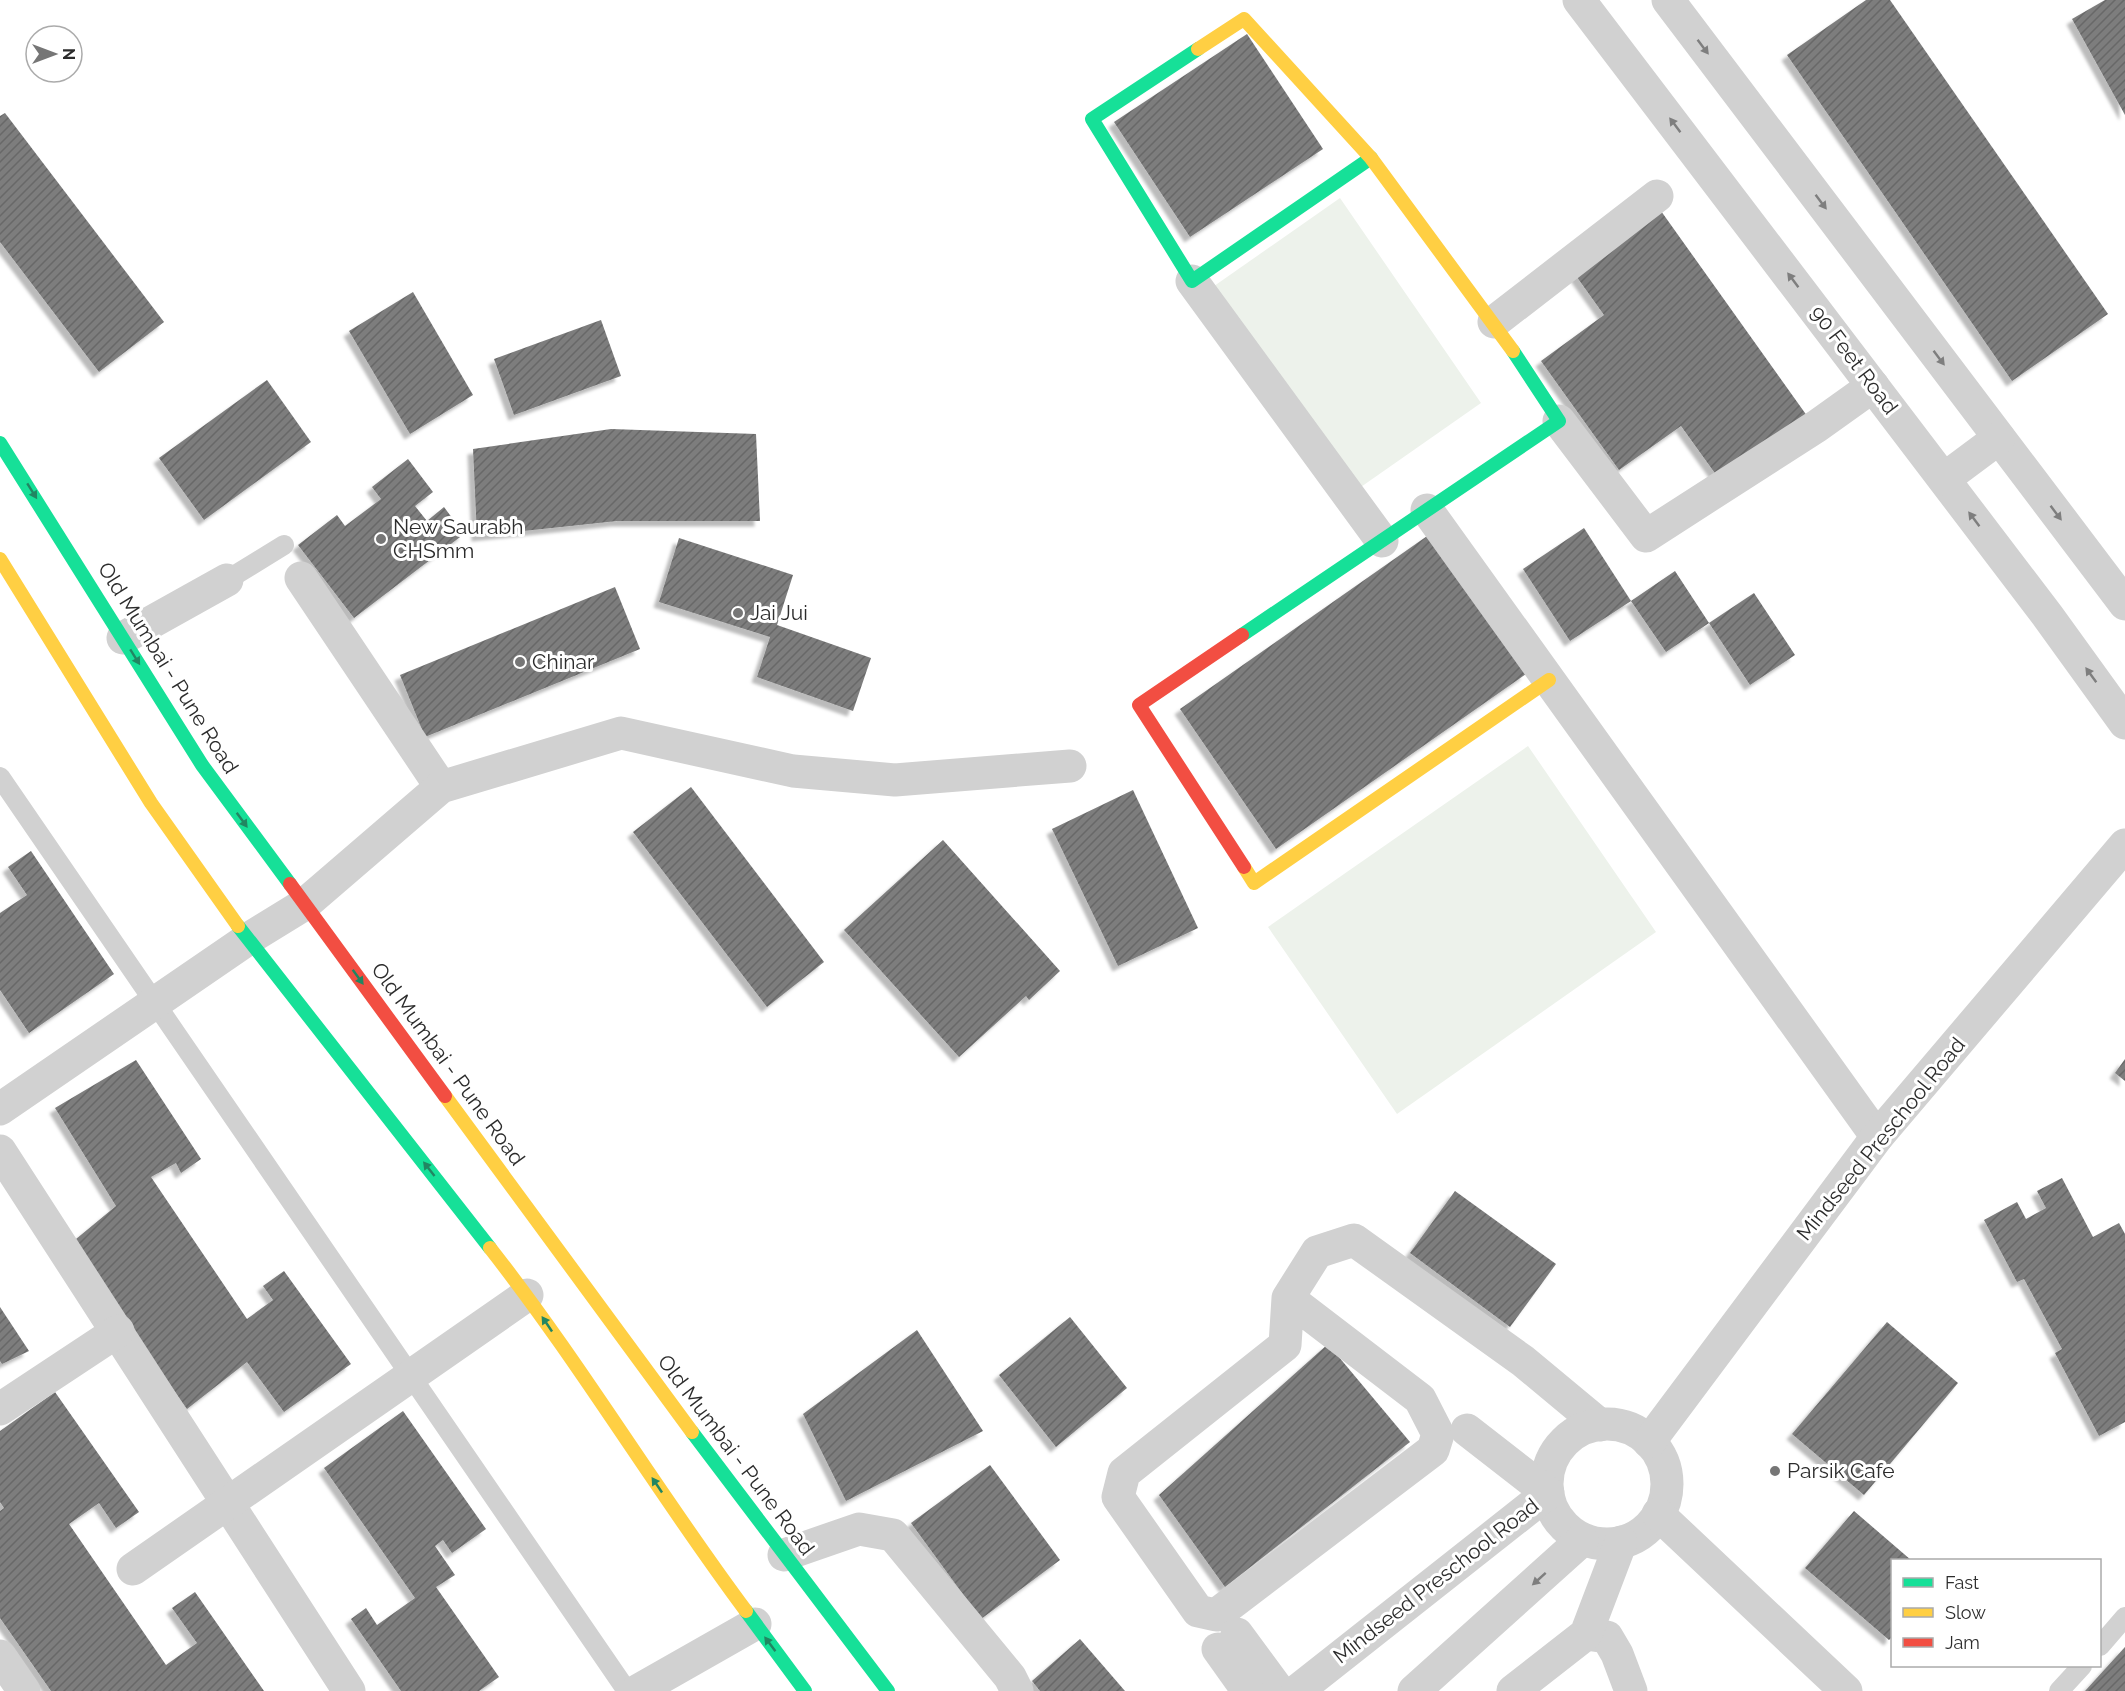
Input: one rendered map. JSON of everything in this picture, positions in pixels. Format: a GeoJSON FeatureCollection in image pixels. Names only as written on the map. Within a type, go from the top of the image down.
{"type":"FeatureCollection","features":[{"type":"Feature","properties":{"kind":"main road"},"geometry":{"type":"LineString","coordinates":[[1371,158],[1192,281],[1092,119],[1244,19],[1371,158],[1494,322],[1559,421],[1139,705],[1254,883],[1549,680]]}},
{"type":"Feature","properties":{"kind":"main road","name":"Old Mumbai - Pune Road"},"geometry":{"type":"LineString","coordinates":[[0,442],[202,765],[784,1555],[888,1691]]}},
{"type":"Feature","properties":{"kind":"main road"},"geometry":{"type":"LineString","coordinates":[[0,559],[151,803],[248,939],[527,1295],[707,1559],[805,1691]]}},
{"type":"Feature","properties":{"kind":"street","name":"90 Feet Road"},"geometry":{"type":"LineString","coordinates":[[1580,0],[1944,479],[2125,723]]}},
{"type":"Feature","properties":{"kind":"street"},"geometry":{"type":"LineString","coordinates":[[1668,0],[2125,604]]}},
{"type":"Feature","properties":{"kind":"street"},"geometry":{"type":"LineString","coordinates":[[1494,322],[1657,196]]}},
{"type":"Feature","properties":{"kind":"street"},"geometry":{"type":"LineString","coordinates":[[1192,281],[1382,541]]}},
{"type":"Feature","properties":{"kind":"street"},"geometry":{"type":"LineString","coordinates":[[1559,421],[1646,536],[1817,426],[1873,386]]}},
{"type":"Feature","properties":{"kind":"street"},"geometry":{"type":"LineString","coordinates":[[1944,479],[1999,438]]}},
{"type":"Feature","properties":{"kind":"street"},"geometry":{"type":"LineString","coordinates":[[1427,510],[1877,1137]]}},
{"type":"Feature","properties":{"kind":"street"},"geometry":{"type":"LineString","coordinates":[[301,578],[441,787]]}},
{"type":"Feature","properties":{"kind":"street"},"geometry":{"type":"LineString","coordinates":[[123,638],[227,580]]}},
{"type":"Feature","properties":{"kind":"street"},"geometry":{"type":"LineString","coordinates":[[0,1109],[248,939],[305,904],[441,787],[621,733],[793,771],[895,780],[1070,766]]}},
{"type":"Feature","properties":{"kind":"street","name":"Mindseed Preschool Road"},"geometry":{"type":"LineString","coordinates":[[1649,1442],[1877,1137],[2125,845]]}},
{"type":"Feature","properties":{"kind":"street"},"geometry":{"type":"LineString","coordinates":[[0,1151],[349,1691]]}},
{"type":"Feature","properties":{"kind":"street"},"geometry":{"type":"LineString","coordinates":[[1288,1298],[1420,1398],[1438,1434],[1433,1450],[1216,1615],[1198,1611],[1118,1497],[1124,1473],[1285,1345],[1288,1298],[1317,1252],[1354,1240],[1523,1361],[1600,1425]]}},
{"type":"Feature","properties":{"kind":"street"},"geometry":{"type":"LineString","coordinates":[[133,1569],[527,1295]]}},
{"type":"Feature","properties":{"kind":"street"},"geometry":{"type":"LineString","coordinates":[[0,1409],[118,1331]]}},
{"type":"Feature","properties":{"kind":"street"},"geometry":{"type":"LineString","coordinates":[[1607,1423],[1635,1430],[1656,1448],[1667,1475],[1666,1501],[1653,1524],[1640,1534],[1608,1546],[1582,1540],[1562,1525],[1549,1503],[1548,1492],[1547,1474],[1557,1448],[1580,1429],[1600,1425],[1607,1423]]}},
{"type":"Feature","properties":{"kind":"street"},"geometry":{"type":"LineString","coordinates":[[1467,1430],[1548,1492]]}},
{"type":"Feature","properties":{"kind":"street","name":"Mindseed Preschool Road"},"geometry":{"type":"LineString","coordinates":[[1297,1691],[1548,1492]]}},
{"type":"Feature","properties":{"kind":"street"},"geometry":{"type":"LineString","coordinates":[[1659,1514],[1846,1691]]}},
{"type":"Feature","properties":{"kind":"street"},"geometry":{"type":"LineString","coordinates":[[784,1555],[859,1529],[893,1536],[1010,1677],[1017,1691]]}},
{"type":"Feature","properties":{"kind":"street"},"geometry":{"type":"LineString","coordinates":[[1414,1691],[1582,1540]]}},
{"type":"Feature","properties":{"kind":"street"},"geometry":{"type":"LineString","coordinates":[[1514,1691],[1586,1634],[1621,1542]]}},
{"type":"Feature","properties":{"kind":"street"},"geometry":{"type":"LineString","coordinates":[[637,1691],[755,1624]]}},
{"type":"Feature","properties":{"kind":"street"},"geometry":{"type":"LineString","coordinates":[[1586,1634],[1607,1637],[1617,1654],[1631,1691]]}},
{"type":"Feature","properties":{"kind":"street"},"geometry":{"type":"LineString","coordinates":[[1248,1691],[1227,1641],[1279,1691]]}},
{"type":"Feature","properties":{"kind":"street"},"geometry":{"type":"LineString","coordinates":[[0,1656],[24,1691]]}},
{"type":"Feature","properties":{"kind":"lane"},"geometry":{"type":"LineString","coordinates":[[227,580],[284,545]]}},
{"type":"Feature","properties":{"kind":"lane"},"geometry":{"type":"LineString","coordinates":[[0,777],[627,1691]]}},
{"type":"Feature","properties":{"kind":"lane"},"geometry":{"type":"LineString","coordinates":[[2101,1645],[2125,1617]]}},
{"type":"Feature","properties":{"kind":"lane"},"geometry":{"type":"LineString","coordinates":[[2059,1691],[2080,1667]]}},
{"type":"Feature","properties":{"kind":"shaded area"},"geometry":{"type":"Polygon","coordinates":[[[1340,198],[1481,403],[1348,496],[1207,291],[1340,198]]]}},
{"type":"Feature","properties":{"kind":"shaded area"},"geometry":{"type":"Polygon","coordinates":[[[1528,746],[1656,932],[1397,1114],[1268,927],[1528,746]]]}},
{"type":"Feature","properties":{"kind":"building"},"geometry":{"type":"Polygon","coordinates":[[[1866,0],[1890,0],[2108,314],[2012,381],[1787,55],[1866,0]]]}},
{"type":"Feature","properties":{"kind":"building"},"geometry":{"type":"Polygon","coordinates":[[[2105,0],[2125,0],[2125,115],[2072,19],[2105,0]]]}},
{"type":"Feature","properties":{"kind":"building"},"geometry":{"type":"Polygon","coordinates":[[[1247,34],[1323,149],[1190,237],[1114,122],[1247,34]]]}},
{"type":"Feature","properties":{"kind":"building"},"geometry":{"type":"Polygon","coordinates":[[[5,113],[164,322],[99,372],[0,242],[0,116],[5,113]]]}},
{"type":"Feature","properties":{"kind":"building"},"geometry":{"type":"Polygon","coordinates":[[[1661,211],[1810,420],[1722,483],[1681,426],[1619,470],[1541,361],[1604,315],[1574,273],[1661,211]]]}},
{"type":"Feature","properties":{"kind":"building"},"geometry":{"type":"Polygon","coordinates":[[[413,292],[473,395],[410,434],[349,331],[413,292]]]}},
{"type":"Feature","properties":{"kind":"building"},"geometry":{"type":"Polygon","coordinates":[[[601,320],[621,376],[514,415],[494,359],[601,320]]]}},
{"type":"Feature","properties":{"kind":"building"},"geometry":{"type":"Polygon","coordinates":[[[267,380],[311,442],[204,520],[159,458],[267,380]]]}},
{"type":"Feature","properties":{"kind":"building"},"geometry":{"type":"Polygon","coordinates":[[[611,429],[756,434],[760,521],[617,521],[477,536],[473,449],[611,429]]]}},
{"type":"Feature","properties":{"kind":"building","name":"New Saurabh CHSmm"},"geometry":{"type":"Polygon","coordinates":[[[408,459],[433,492],[415,506],[427,521],[444,507],[464,534],[354,618],[298,545],[337,515],[345,526],[381,499],[372,487],[408,459]]]}},
{"type":"Feature","properties":{"kind":"building"},"geometry":{"type":"Polygon","coordinates":[[[1584,528],[1631,601],[1570,641],[1523,569],[1584,528]]]}},
{"type":"Feature","properties":{"kind":"building"},"geometry":{"type":"Polygon","coordinates":[[[1430,534],[1526,674],[1276,849],[1180,709],[1430,534]]]}},
{"type":"Feature","properties":{"kind":"building","name":"Jai Jui"},"geometry":{"type":"Polygon","coordinates":[[[679,538],[793,575],[777,625],[871,658],[853,711],[757,677],[770,637],[659,602],[679,538]]]}},
{"type":"Feature","properties":{"kind":"building"},"geometry":{"type":"Polygon","coordinates":[[[1675,571],[1709,623],[1666,652],[1631,601],[1675,571]]]}},
{"type":"Feature","properties":{"kind":"building","name":"Chinar"},"geometry":{"type":"Polygon","coordinates":[[[615,587],[640,649],[425,737],[400,675],[615,587]]]}},
{"type":"Feature","properties":{"kind":"building"},"geometry":{"type":"Polygon","coordinates":[[[1754,593],[1795,655],[1750,685],[1709,623],[1754,593]]]}},
{"type":"Feature","properties":{"kind":"building"},"geometry":{"type":"Polygon","coordinates":[[[691,787],[824,962],[767,1007],[633,832],[691,787]]]}},
{"type":"Feature","properties":{"kind":"building"},"geometry":{"type":"Polygon","coordinates":[[[1133,790],[1198,928],[1118,966],[1052,829],[1133,790]]]}},
{"type":"Feature","properties":{"kind":"building"},"geometry":{"type":"Polygon","coordinates":[[[943,840],[1060,971],[1029,1000],[1026,996],[959,1057],[844,930],[943,840]]]}},
{"type":"Feature","properties":{"kind":"building"},"geometry":{"type":"Polygon","coordinates":[[[31,851],[114,974],[29,1033],[0,990],[0,913],[27,895],[8,867],[31,851]]]}},
{"type":"Feature","properties":{"kind":"building"},"geometry":{"type":"Polygon","coordinates":[[[2125,1059],[2125,1081],[2115,1073],[2125,1059]]]}},
{"type":"Feature","properties":{"kind":"building"},"geometry":{"type":"Polygon","coordinates":[[[136,1060],[201,1159],[181,1173],[176,1163],[151,1177],[247,1319],[273,1300],[263,1286],[284,1271],[351,1364],[284,1412],[247,1362],[187,1409],[70,1244],[116,1206],[55,1108],[136,1060]]]}},
{"type":"Feature","properties":{"kind":"building"},"geometry":{"type":"Polygon","coordinates":[[[2062,1178],[2093,1237],[2119,1223],[2125,1234],[2125,1422],[2099,1436],[2055,1353],[2062,1349],[2024,1279],[2017,1282],[1984,1220],[2017,1202],[2026,1219],[2046,1208],[2037,1191],[2062,1178]]]}},
{"type":"Feature","properties":{"kind":"building"},"geometry":{"type":"Polygon","coordinates":[[[1455,1191],[1556,1264],[1510,1327],[1410,1253],[1455,1191]]]}},
{"type":"Feature","properties":{"kind":"building"},"geometry":{"type":"Polygon","coordinates":[[[0,1307],[29,1351],[2,1364],[0,1361],[0,1307]]]}},
{"type":"Feature","properties":{"kind":"building"},"geometry":{"type":"Polygon","coordinates":[[[1070,1317],[1127,1388],[1056,1447],[999,1375],[1070,1317]]]}},
{"type":"Feature","properties":{"kind":"building"},"geometry":{"type":"Polygon","coordinates":[[[1887,1322],[1958,1383],[1864,1495],[1792,1434],[1887,1322]]]}},
{"type":"Feature","properties":{"kind":"building"},"geometry":{"type":"Polygon","coordinates":[[[917,1330],[983,1431],[846,1501],[803,1414],[917,1330]]]}},
{"type":"Feature","properties":{"kind":"building"},"geometry":{"type":"Polygon","coordinates":[[[1328,1344],[1410,1442],[1225,1587],[1159,1495],[1328,1344]]]}},
{"type":"Feature","properties":{"kind":"building"},"geometry":{"type":"Polygon","coordinates":[[[55,1392],[139,1512],[116,1528],[99,1503],[69,1524],[166,1665],[197,1643],[172,1608],[195,1592],[264,1691],[51,1691],[0,1618],[0,1511],[4,1508],[0,1502],[0,1431],[55,1392]]]}},
{"type":"Feature","properties":{"kind":"building"},"geometry":{"type":"Polygon","coordinates":[[[403,1411],[486,1529],[452,1553],[443,1540],[435,1546],[455,1575],[436,1587],[499,1677],[479,1691],[401,1691],[351,1619],[366,1608],[377,1625],[415,1598],[324,1468],[403,1411]]]}},
{"type":"Feature","properties":{"kind":"building"},"geometry":{"type":"Polygon","coordinates":[[[990,1465],[1060,1560],[981,1619],[911,1523],[990,1465]]]}},
{"type":"Feature","properties":{"kind":"building"},"geometry":{"type":"Polygon","coordinates":[[[1854,1511],[1910,1559],[1891,1559],[1891,1638],[1889,1640],[1805,1568],[1854,1511]]]}},
{"type":"Feature","properties":{"kind":"building"},"geometry":{"type":"Polygon","coordinates":[[[1080,1639],[1125,1691],[1040,1691],[1032,1681],[1080,1639]]]}},
{"type":"Feature","properties":{"kind":"building"},"geometry":{"type":"Polygon","coordinates":[[[2125,1647],[2125,1691],[2085,1691],[2125,1647]]]}},
{"type":"Feature","properties":{"kind":"traffic: fast"},"geometry":{"type":"LineString","coordinates":[[1198,49],[1092,119],[1192,281],[1371,158]]}},
{"type":"Feature","properties":{"kind":"traffic: fast"},"geometry":{"type":"LineString","coordinates":[[1242,635],[1559,421],[1513,351]]}},
{"type":"Feature","properties":{"kind":"traffic: fast"},"geometry":{"type":"LineString","coordinates":[[0,443],[202,765],[290,884]]}},
{"type":"Feature","properties":{"kind":"traffic: fast"},"geometry":{"type":"LineString","coordinates":[[238,926],[490,1248]]}},
{"type":"Feature","properties":{"kind":"traffic: fast"},"geometry":{"type":"LineString","coordinates":[[692,1432],[888,1691]]}},
{"type":"Feature","properties":{"kind":"traffic: fast"},"geometry":{"type":"LineString","coordinates":[[746,1611],[805,1691]]}},
{"type":"Feature","properties":{"kind":"traffic: slow"},"geometry":{"type":"LineString","coordinates":[[1198,49],[1244,19],[1371,158],[1513,351]]}},
{"type":"Feature","properties":{"kind":"traffic: slow"},"geometry":{"type":"LineString","coordinates":[[0,559],[151,803],[238,926]]}},
{"type":"Feature","properties":{"kind":"traffic: slow"},"geometry":{"type":"LineString","coordinates":[[1244,867],[1254,883],[1549,680]]}},
{"type":"Feature","properties":{"kind":"traffic: slow"},"geometry":{"type":"LineString","coordinates":[[445,1096],[692,1432]]}},
{"type":"Feature","properties":{"kind":"traffic: slow"},"geometry":{"type":"LineString","coordinates":[[490,1248],[556,1337],[746,1611]]}},
{"type":"Feature","properties":{"kind":"traffic: jam"},"geometry":{"type":"LineString","coordinates":[[1242,635],[1139,705],[1244,867]]}},
{"type":"Feature","properties":{"kind":"traffic: jam"},"geometry":{"type":"LineString","coordinates":[[290,884],[445,1096]]}},
{"type":"Feature","properties":{"kind":"place","name":"New Saurabh CHSmm"},"geometry":{"type":"Point","coordinates":[381,539]}},
{"type":"Feature","properties":{"kind":"place","name":"Jai Jui"},"geometry":{"type":"Point","coordinates":[738,613]}},
{"type":"Feature","properties":{"kind":"place","name":"Chinar"},"geometry":{"type":"Point","coordinates":[520,662]}},
{"type":"Feature","properties":{"kind":"place","name":"Parsik Cafe"},"geometry":{"type":"Point","coordinates":[1775,1471]}}]}
